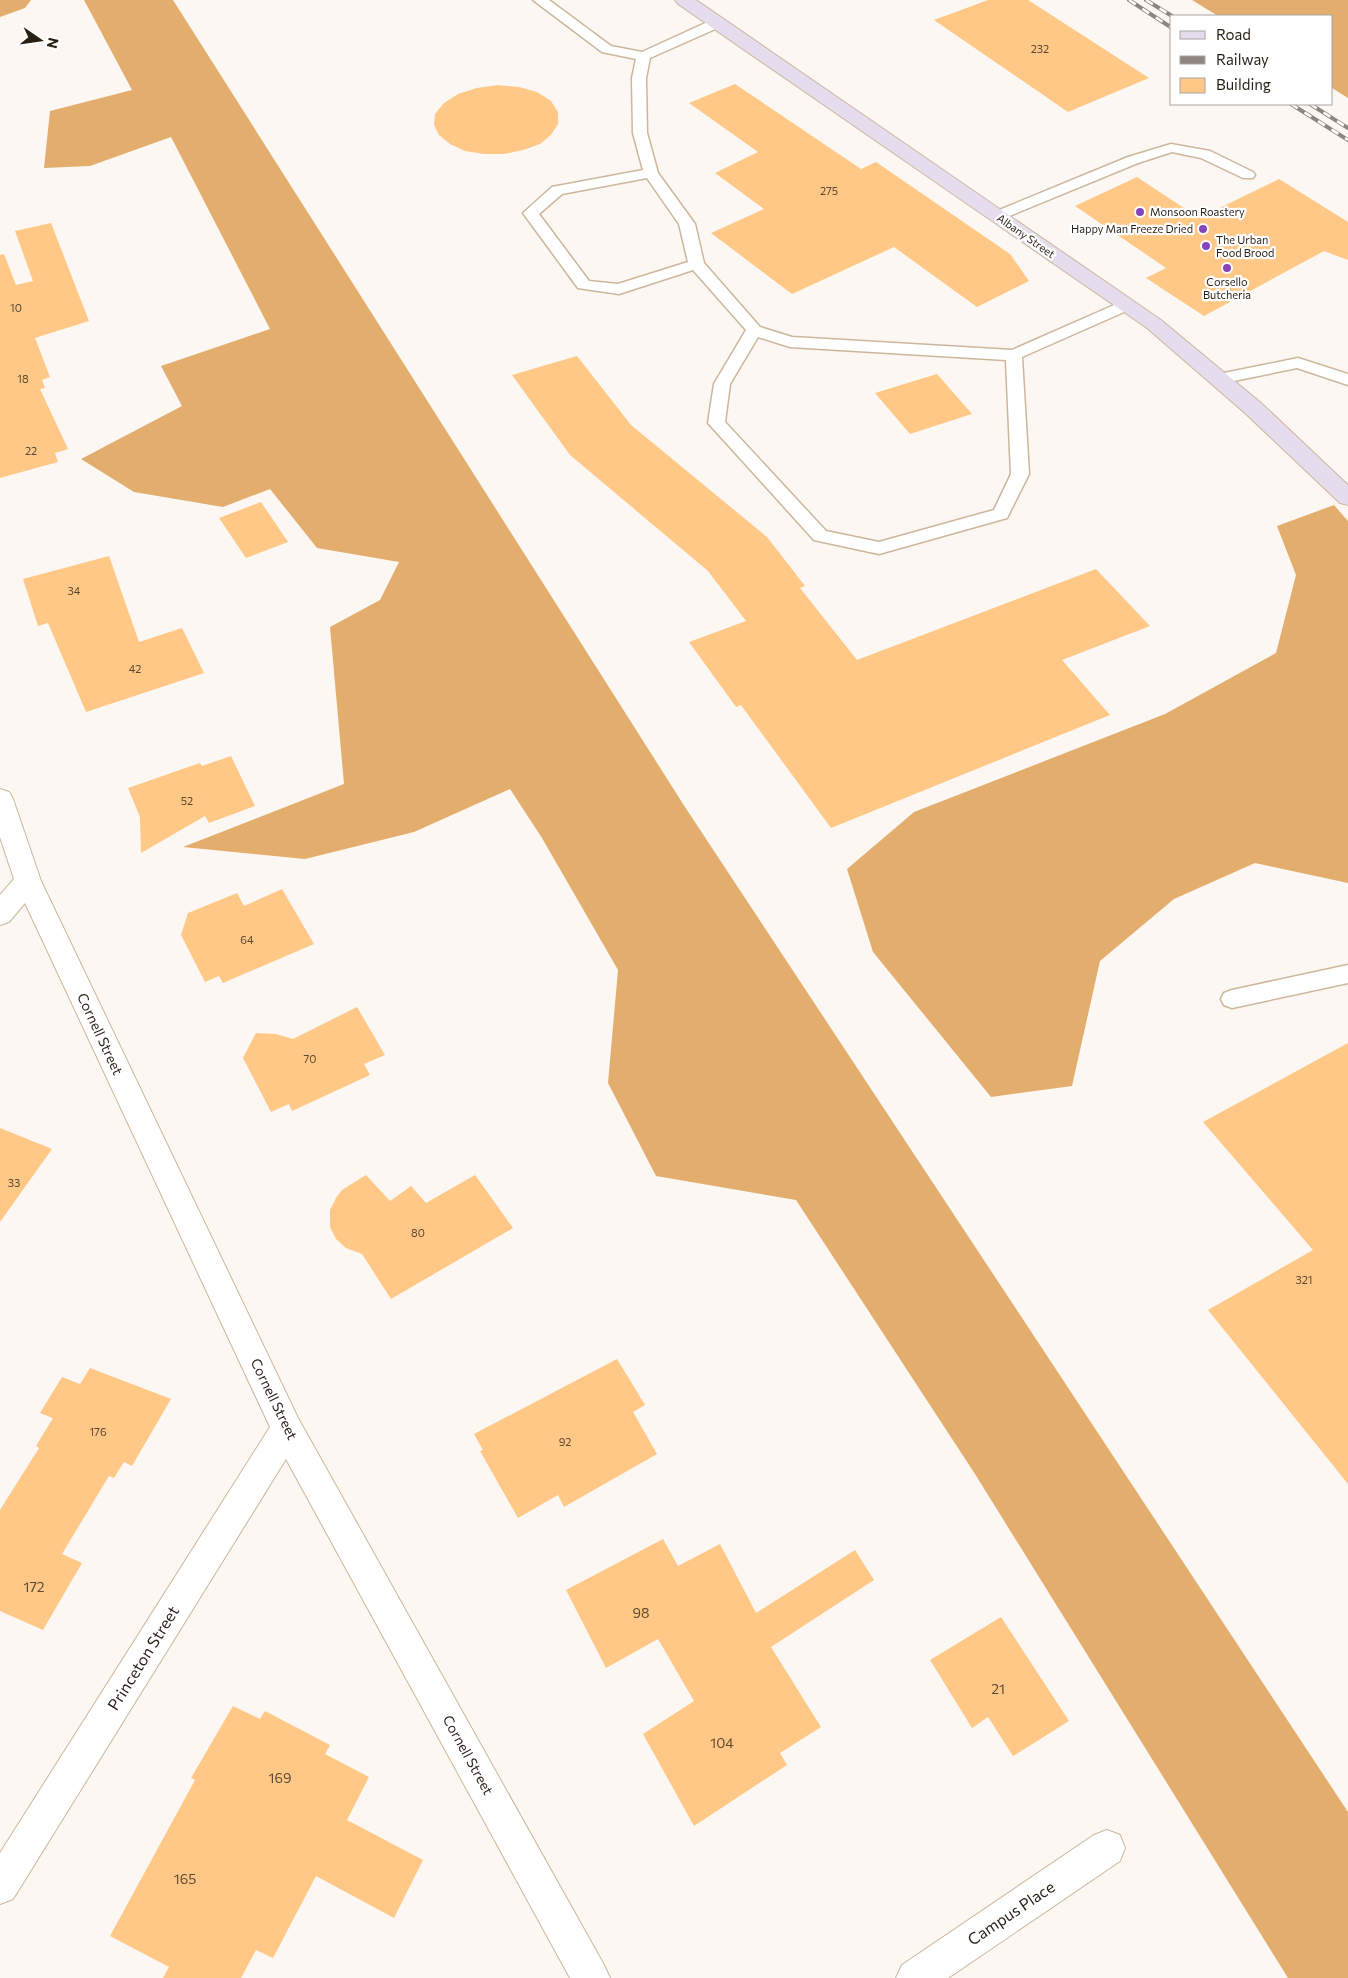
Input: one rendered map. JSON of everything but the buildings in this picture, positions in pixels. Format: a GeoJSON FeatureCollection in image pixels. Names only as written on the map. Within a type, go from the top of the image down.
{"type":"FeatureCollection","features":[{"type":"Feature","properties":{"kind":"main road","name":"Albany Street"},"geometry":{"type":"LineString","coordinates":[[684,0],[844,108],[1154,324],[1219,379],[1329,478],[1348,498]]}},
{"type":"Feature","properties":{"kind":"street","name":"Cornell Street"},"geometry":{"type":"LineString","coordinates":[[0,799],[28,881],[287,1429],[591,1978]]}},
{"type":"Feature","properties":{"kind":"street"},"geometry":{"type":"LineString","coordinates":[[0,914],[28,881]]}},
{"type":"Feature","properties":{"kind":"street","name":"Princeton Street"},"geometry":{"type":"LineString","coordinates":[[0,1886],[287,1429]]}},
{"type":"Feature","properties":{"kind":"street","name":"Campus Place"},"geometry":{"type":"LineString","coordinates":[[915,1978],[1107,1848]]}},
{"type":"Feature","properties":{"kind":"lane"},"geometry":{"type":"LineString","coordinates":[[540,0],[607,49],[643,56],[717,23]]}},
{"type":"Feature","properties":{"kind":"lane"},"geometry":{"type":"LineString","coordinates":[[643,56],[639,78],[640,133],[651,173],[687,224],[696,264],[754,330],[790,342],[1014,355],[1127,306]]}},
{"type":"Feature","properties":{"kind":"lane"},"geometry":{"type":"LineString","coordinates":[[997,216],[1133,160],[1171,148],[1205,154],[1248,175]]}},
{"type":"Feature","properties":{"kind":"lane"},"geometry":{"type":"LineString","coordinates":[[651,173],[557,190],[531,213],[584,285],[619,289],[696,264]]}},
{"type":"Feature","properties":{"kind":"lane"},"geometry":{"type":"LineString","coordinates":[[754,330],[722,384],[716,423],[820,536],[879,548],[1001,514],[1020,474],[1014,355]]}},
{"type":"Feature","properties":{"kind":"lane"},"geometry":{"type":"LineString","coordinates":[[1219,379],[1298,363],[1348,380]]}},
{"type":"Feature","properties":{"kind":"lane"},"geometry":{"type":"LineString","coordinates":[[1232,999],[1348,974]]}},
{"type":"Feature","properties":{"kind":"shaded area"},"geometry":{"type":"Polygon","coordinates":[[[0,0],[31,0],[25,8],[0,17],[0,0]]]}},
{"type":"Feature","properties":{"kind":"shaded area"},"geometry":{"type":"Polygon","coordinates":[[[84,0],[173,0],[685,807],[1348,1812],[1348,1978],[1288,1978],[975,1474],[796,1200],[656,1176],[608,1083],[618,970],[542,838],[510,789],[414,832],[305,859],[183,847],[344,784],[330,627],[380,600],[399,562],[317,548],[270,489],[223,507],[134,492],[81,459],[182,406],[161,366],[270,329],[171,137],[90,166],[44,168],[50,111],[132,90],[84,0]]]}},
{"type":"Feature","properties":{"kind":"shaded area"},"geometry":{"type":"Polygon","coordinates":[[[1192,0],[1348,0],[1348,98],[1333,89],[1333,15],[1216,15],[1192,0]]]}},
{"type":"Feature","properties":{"kind":"shaded area"},"geometry":{"type":"Polygon","coordinates":[[[1334,505],[1348,521],[1348,883],[1255,863],[1174,899],[1100,961],[1072,1086],[991,1097],[873,952],[847,869],[914,812],[1165,714],[1276,653],[1296,575],[1277,526],[1334,505]]]}},
{"type":"Feature","properties":{"kind":"railway"},"geometry":{"type":"LineString","coordinates":[[1129,0],[1170,27]]}},
{"type":"Feature","properties":{"kind":"railway"},"geometry":{"type":"LineString","coordinates":[[1146,0],[1170,15]]}},
{"type":"Feature","properties":{"kind":"railway"},"geometry":{"type":"LineString","coordinates":[[1293,105],[1348,140]]}},
{"type":"Feature","properties":{"kind":"railway"},"geometry":{"type":"LineString","coordinates":[[1312,105],[1348,128]]}},
{"type":"Feature","properties":{"kind":"place","name":"Monsoon Roastery"},"geometry":{"type":"Point","coordinates":[1140,212]}},
{"type":"Feature","properties":{"kind":"place","name":"Happy Man Freeze Dried"},"geometry":{"type":"Point","coordinates":[1203,229]}},
{"type":"Feature","properties":{"kind":"place","name":"The Urban Food Brood"},"geometry":{"type":"Point","coordinates":[1206,246]}},
{"type":"Feature","properties":{"kind":"place","name":"Corsello Butcheria"},"geometry":{"type":"Point","coordinates":[1227,268]}}]}
